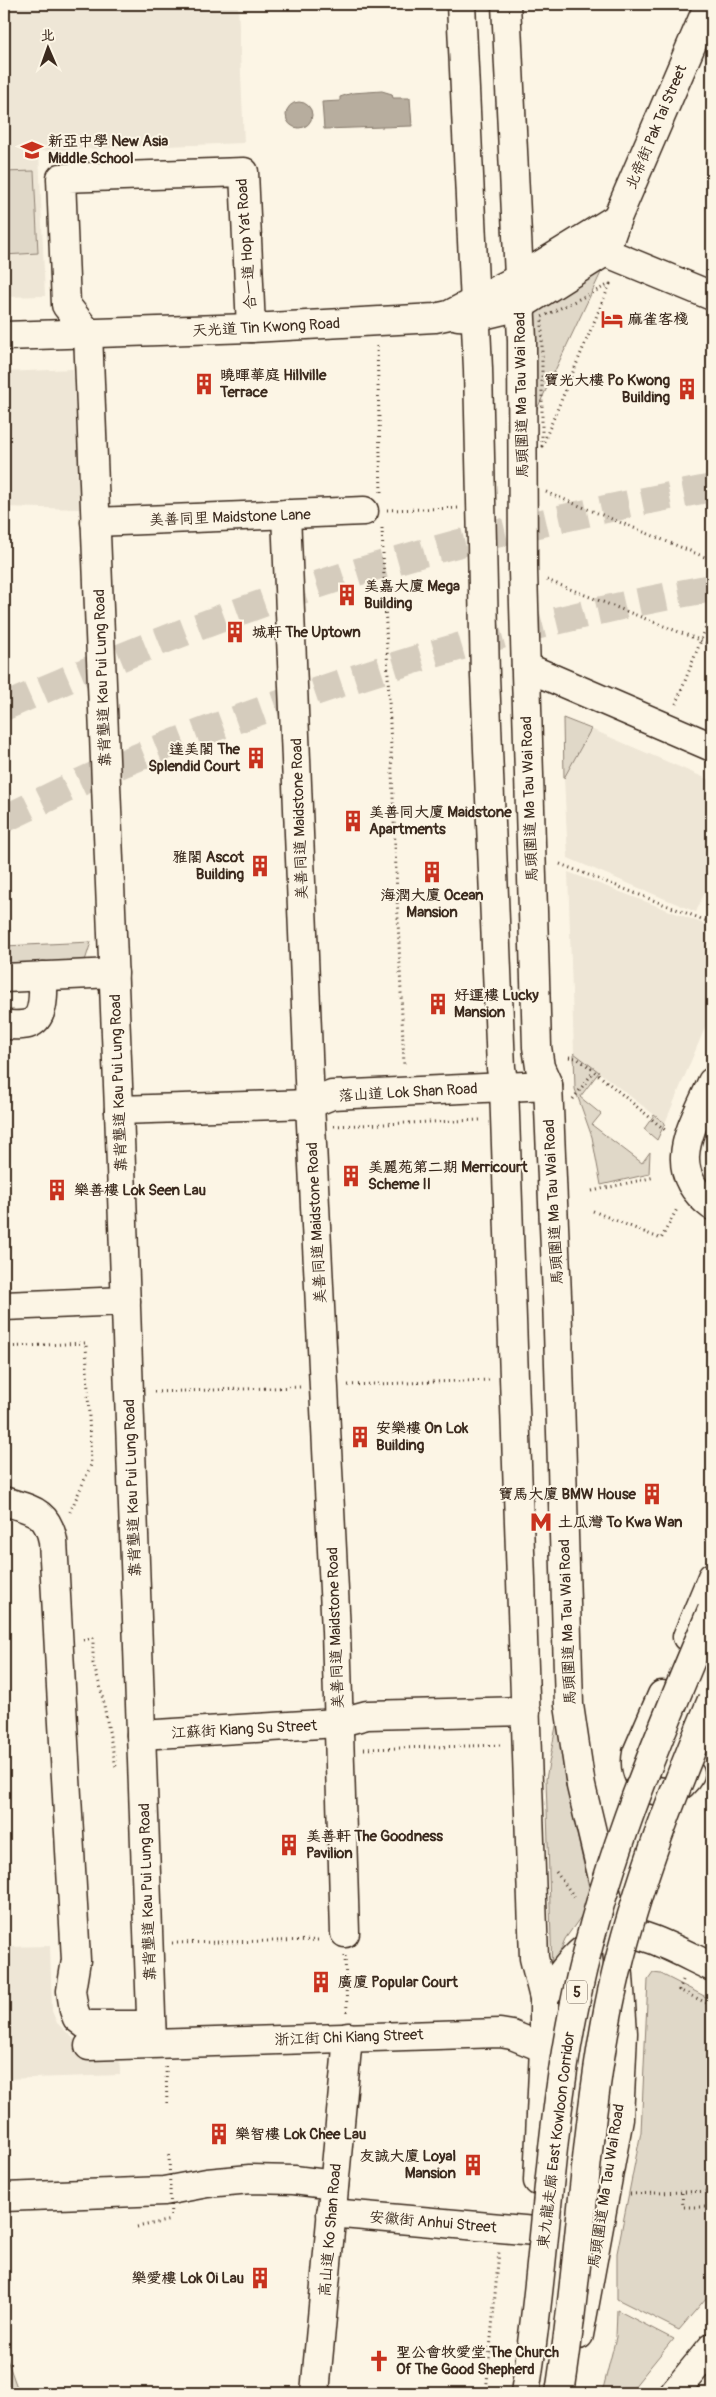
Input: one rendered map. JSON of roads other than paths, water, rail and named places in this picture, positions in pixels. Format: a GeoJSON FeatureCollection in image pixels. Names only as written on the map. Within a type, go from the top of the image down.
{"type":"FeatureCollection","features":[{"type":"Feature","properties":{"kind":"main road"},"geometry":{"type":"LineString","coordinates":[[461,4],[466,311],[485,676],[500,1068],[504,1088],[534,1958],[544,1998],[544,2048],[535,2231],[528,2312],[513,2393]]}},
{"type":"Feature","properties":{"kind":"main road","name":"馬頭圍道 Ma Tau Wai Road"},"geometry":{"type":"LineString","coordinates":[[506,4],[518,279],[531,312],[522,340],[523,571],[537,1047],[540,1067],[548,1085],[557,1296],[569,1705],[581,1786],[616,1933],[622,2033],[619,2118],[568,2393]]}},
{"type":"Feature","properties":{"kind":"main road","name":"北帝街 Pak Tai Street"},"geometry":{"type":"LineString","coordinates":[[605,252],[617,218],[709,4]]}},
{"type":"Feature","properties":{"kind":"main road","name":"合一道 Hop Yat Road"},"geometry":{"type":"LineString","coordinates":[[88,333],[66,305],[61,178],[244,172],[251,328]]}},
{"type":"Feature","properties":{"kind":"main road","name":"天光道 Tin Kwong Road"},"geometry":{"type":"LineString","coordinates":[[4,336],[251,328],[435,318],[466,311],[617,218]]}},
{"type":"Feature","properties":{"kind":"main road"},"geometry":{"type":"LineString","coordinates":[[466,311],[531,312],[605,252],[712,296]]}},
{"type":"Feature","properties":{"kind":"main road","name":"靠背壟道 Kau Pui Lung Road"},"geometry":{"type":"LineString","coordinates":[[88,333],[120,1110],[141,1735],[156,2043]]}},
{"type":"Feature","properties":{"kind":"main road","name":"美善同里 Maidstone Lane"},"geometry":{"type":"LineString","coordinates":[[95,522],[378,510]]}},
{"type":"Feature","properties":{"kind":"main road","name":"美善同道 Maidstone Road"},"geometry":{"type":"LineString","coordinates":[[286,514],[310,1104],[336,1632],[345,1936]]}},
{"type":"Feature","properties":{"kind":"main road"},"geometry":{"type":"LineString","coordinates":[[526,667],[712,747]]}},
{"type":"Feature","properties":{"kind":"main road"},"geometry":{"type":"LineString","coordinates":[[4,978],[114,973]]}},
{"type":"Feature","properties":{"kind":"main road"},"geometry":{"type":"LineString","coordinates":[[4,1025],[29,1024],[36,1019],[42,1004],[43,976]]}},
{"type":"Feature","properties":{"kind":"main road"},"geometry":{"type":"LineString","coordinates":[[712,1082],[676,1141],[686,1174],[704,1200],[712,1206]]}},
{"type":"Feature","properties":{"kind":"main road","name":"落山道 Lok Shan Road"},"geometry":{"type":"LineString","coordinates":[[120,1110],[310,1104],[332,1095],[548,1085]]}},
{"type":"Feature","properties":{"kind":"main road"},"geometry":{"type":"LineString","coordinates":[[4,1306],[126,1301]]}},
{"type":"Feature","properties":{"kind":"main road"},"geometry":{"type":"LineString","coordinates":[[4,1501],[38,1512],[48,1522],[53,1541],[76,1960],[71,1991],[74,2010],[77,2018],[86,2025],[156,2043]]}},
{"type":"Feature","properties":{"kind":"main road"},"geometry":{"type":"LineString","coordinates":[[712,1577],[637,1753],[636,1770],[644,1784],[650,1789],[669,1792],[685,1783],[712,1722]]}},
{"type":"Feature","properties":{"kind":"main road","name":"東九龍走廊 East Kowloon Corridor"},"geometry":{"type":"LineString","coordinates":[[525,2393],[539,2286],[558,2100],[581,1971],[606,1878],[628,1813],[712,1610]]}},
{"type":"Feature","properties":{"kind":"main road","name":"5"},"geometry":{"type":"LineString","coordinates":[[560,2393],[571,2321],[594,2106],[609,2008],[626,1939],[650,1862],[712,1700]]}},
{"type":"Feature","properties":{"kind":"main road","name":"江蘇街 Kiang Su Street"},"geometry":{"type":"LineString","coordinates":[[141,1735],[338,1723],[367,1715],[526,1711]]}},
{"type":"Feature","properties":{"kind":"main road"},"geometry":{"type":"LineString","coordinates":[[544,1998],[564,1969],[584,1949],[616,1933],[632,1933],[649,1939],[712,1967]]}},
{"type":"Feature","properties":{"kind":"main road","name":"浙江街 Chi Kiang Street"},"geometry":{"type":"LineString","coordinates":[[156,2043],[347,2027],[500,2033],[512,2035],[544,2048]]}},
{"type":"Feature","properties":{"kind":"main road","name":"高山道 Ko Shan Road"},"geometry":{"type":"LineString","coordinates":[[315,2393],[347,2027]]}},
{"type":"Feature","properties":{"kind":"main road"},"geometry":{"type":"LineString","coordinates":[[88,2046],[156,2043]]}},
{"type":"Feature","properties":{"kind":"main road"},"geometry":{"type":"LineString","coordinates":[[4,2197],[164,2191],[206,2183],[250,2179],[294,2180],[334,2185]]}},
{"type":"Feature","properties":{"kind":"main road","name":"安徽街 Anhui Street"},"geometry":{"type":"LineString","coordinates":[[331,2213],[535,2231]]}},
{"type":"Feature","properties":{"kind":"main road"},"geometry":{"type":"LineString","coordinates":[[674,2393],[712,2347]]}},
{"type":"Feature","properties":{"kind":"tunnel"},"geometry":{"type":"LineString","coordinates":[[4,707],[176,635],[334,579],[495,534],[549,521],[712,488]]}},
{"type":"Feature","properties":{"kind":"tunnel"},"geometry":{"type":"LineString","coordinates":[[4,819],[84,780],[145,754],[297,698],[399,664],[554,621],[712,588]]}},
{"type":"Feature","properties":{"kind":"place","name":"新亞中學 New Asia Middle School"},"geometry":{"type":"Point","coordinates":[32,150]}},
{"type":"Feature","properties":{"kind":"place","name":"麻雀客棧"},"geometry":{"type":"Point","coordinates":[612,319]}},
{"type":"Feature","properties":{"kind":"place","name":"曉暉華庭 Hillville Terrace"},"geometry":{"type":"Point","coordinates":[204,384]}},
{"type":"Feature","properties":{"kind":"place","name":"寶光大樓 Po Kwong Building"},"geometry":{"type":"Point","coordinates":[687,389]}},
{"type":"Feature","properties":{"kind":"place","name":"美嘉大廈 Mega Building"},"geometry":{"type":"Point","coordinates":[347,595]}},
{"type":"Feature","properties":{"kind":"place","name":"城軒 The Uptown"},"geometry":{"type":"Point","coordinates":[235,632]}},
{"type":"Feature","properties":{"kind":"place","name":"達美閣 The Splendid Court"},"geometry":{"type":"Point","coordinates":[256,758]}},
{"type":"Feature","properties":{"kind":"place","name":"美善同大廈 Maidstone Apartments"},"geometry":{"type":"Point","coordinates":[353,821]}},
{"type":"Feature","properties":{"kind":"place","name":"雅閣 Ascot Building"},"geometry":{"type":"Point","coordinates":[260,866]}},
{"type":"Feature","properties":{"kind":"place","name":"海潤大廈 Ocean Mansion"},"geometry":{"type":"Point","coordinates":[432,872]}},
{"type":"Feature","properties":{"kind":"place","name":"好運樓 Lucky Mansion"},"geometry":{"type":"Point","coordinates":[438,1004]}},
{"type":"Feature","properties":{"kind":"place","name":"美麗苑第二期 Merricourt Scheme II"},"geometry":{"type":"Point","coordinates":[351,1176]}},
{"type":"Feature","properties":{"kind":"place","name":"樂善樓 Lok Seen Lau"},"geometry":{"type":"Point","coordinates":[57,1190]}},
{"type":"Feature","properties":{"kind":"place","name":"安樂樓 On Lok Building"},"geometry":{"type":"Point","coordinates":[360,1437]}},
{"type":"Feature","properties":{"kind":"place","name":"寶馬大廈 BMW House"},"geometry":{"type":"Point","coordinates":[652,1494]}},
{"type":"Feature","properties":{"kind":"place","name":"土瓜灣 To Kwa Wan"},"geometry":{"type":"Point","coordinates":[541,1522]}},
{"type":"Feature","properties":{"kind":"place","name":"美善軒 The Goodness Pavilion"},"geometry":{"type":"Point","coordinates":[289,1845]}},
{"type":"Feature","properties":{"kind":"place","name":"廣廈 Popular Court"},"geometry":{"type":"Point","coordinates":[321,1982]}},
{"type":"Feature","properties":{"kind":"place","name":"樂智樓 Lok Chee Lau"},"geometry":{"type":"Point","coordinates":[219,2134]}},
{"type":"Feature","properties":{"kind":"place","name":"友誠大廈 Loyal Mansion"},"geometry":{"type":"Point","coordinates":[473,2165]}},
{"type":"Feature","properties":{"kind":"place","name":"樂愛樓 Lok Oi Lau"},"geometry":{"type":"Point","coordinates":[260,2278]}},
{"type":"Feature","properties":{"kind":"place","name":"聖公會牧愛堂 The Church Of The Good Shepherd"},"geometry":{"type":"Point","coordinates":[379,2361]}}]}
